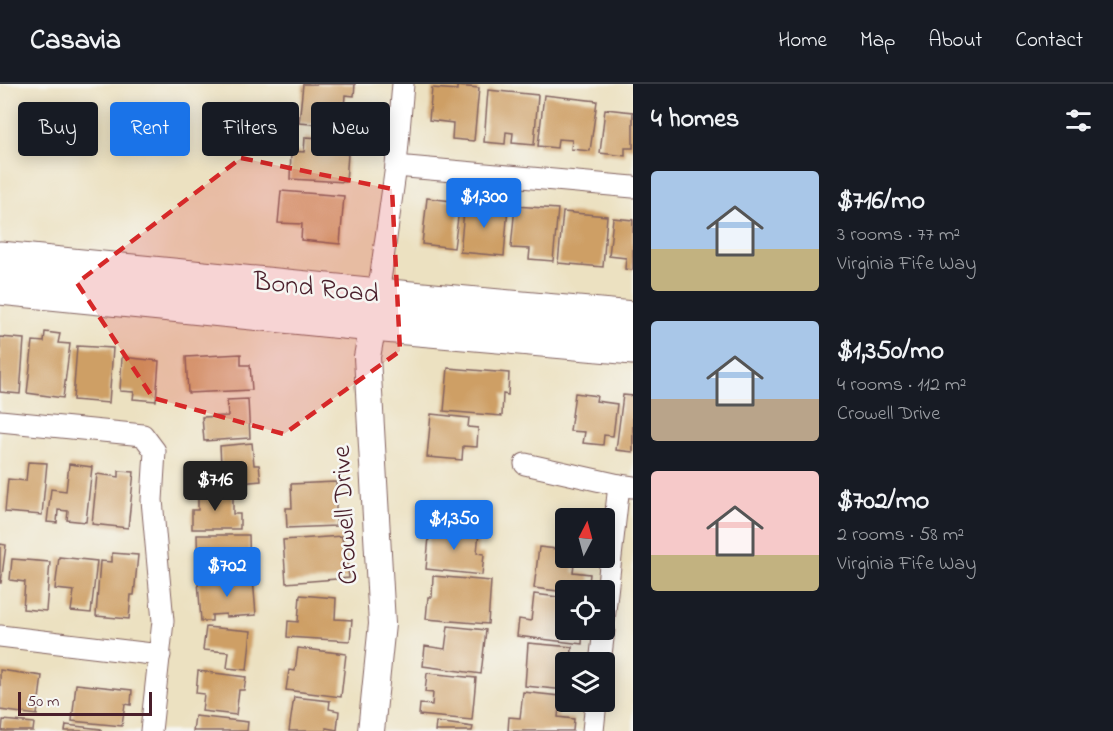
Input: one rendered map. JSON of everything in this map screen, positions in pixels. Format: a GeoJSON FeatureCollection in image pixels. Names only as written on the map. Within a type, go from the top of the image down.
{"type":"FeatureCollection","features":[{"type":"Feature","properties":{"kind":"main road","name":"Bond Road"},"geometry":{"type":"LineString","coordinates":[[0,258],[62,264],[633,348]]}},
{"type":"Feature","properties":{"kind":"main road"},"geometry":{"type":"LineString","coordinates":[[0,269],[29,272],[62,264]]}},
{"type":"Feature","properties":{"kind":"main road","name":"Bond Road"},"geometry":{"type":"LineString","coordinates":[[0,288],[376,310],[633,318]]}},
{"type":"Feature","properties":{"kind":"street"},"geometry":{"type":"LineString","coordinates":[[376,310],[396,166],[403,84]]}},
{"type":"Feature","properties":{"kind":"street"},"geometry":{"type":"LineString","coordinates":[[396,166],[633,187]]}},
{"type":"Feature","properties":{"kind":"street","name":"Crowell Drive"},"geometry":{"type":"LineString","coordinates":[[371,731],[382,624],[367,357],[376,310]]}},
{"type":"Feature","properties":{"kind":"street"},"geometry":{"type":"LineString","coordinates":[[0,421],[142,435],[155,451],[152,500],[163,621],[151,731]]}},
{"type":"Feature","properties":{"kind":"street"},"geometry":{"type":"LineString","coordinates":[[525,464],[626,486],[611,580]]}},
{"type":"Feature","properties":{"kind":"street"},"geometry":{"type":"LineString","coordinates":[[0,636],[160,655]]}},
{"type":"Feature","properties":{"kind":"street"},"geometry":{"type":"LineString","coordinates":[[593,731],[595,712]]}},
{"type":"Feature","properties":{"kind":"highlighted area"},"geometry":{"type":"Polygon","coordinates":[[[241,158],[392,189],[400,351],[284,434],[153,398],[77,283],[241,158]]]}},
{"type":"Feature","properties":{"kind":"building"},"geometry":{"type":"Polygon","coordinates":[[[303,84],[355,84],[354,96],[345,95],[344,102],[311,102],[311,124],[299,123],[303,84]]]}},
{"type":"Feature","properties":{"kind":"building"},"geometry":{"type":"Polygon","coordinates":[[[457,86],[479,88],[474,141],[452,139],[453,123],[429,120],[432,88],[457,90],[457,86]]]}},
{"type":"Feature","properties":{"kind":"building"},"geometry":{"type":"Polygon","coordinates":[[[488,90],[538,95],[534,145],[512,143],[513,133],[506,132],[505,144],[484,142],[488,90]]]}},
{"type":"Feature","properties":{"kind":"building"},"geometry":{"type":"Polygon","coordinates":[[[544,95],[597,101],[590,151],[571,149],[572,140],[558,139],[557,148],[538,146],[544,95]]]}},
{"type":"Feature","properties":{"kind":"building"},"geometry":{"type":"Polygon","coordinates":[[[605,109],[633,112],[633,148],[625,148],[625,156],[600,153],[605,109]]]}},
{"type":"Feature","properties":{"kind":"building"},"geometry":{"type":"Polygon","coordinates":[[[305,137],[311,137],[311,156],[348,156],[346,182],[290,179],[291,156],[299,156],[299,152],[304,152],[305,137]]]}},
{"type":"Feature","properties":{"kind":"building"},"geometry":{"type":"Polygon","coordinates":[[[281,191],[344,196],[340,244],[301,240],[302,224],[278,223],[281,191]]]}},
{"type":"Feature","properties":{"kind":"building"},"geometry":{"type":"Polygon","coordinates":[[[427,198],[460,202],[454,248],[422,244],[427,198]]]}},
{"type":"Feature","properties":{"kind":"building"},"geometry":{"type":"Polygon","coordinates":[[[465,201],[508,207],[504,256],[460,252],[465,201]]]}},
{"type":"Feature","properties":{"kind":"building"},"geometry":{"type":"Polygon","coordinates":[[[515,206],[558,209],[553,261],[529,259],[530,249],[511,248],[515,206]]]}},
{"type":"Feature","properties":{"kind":"building"},"geometry":{"type":"Polygon","coordinates":[[[563,212],[607,216],[603,267],[558,263],[563,212]]]}},
{"type":"Feature","properties":{"kind":"building"},"geometry":{"type":"Polygon","coordinates":[[[613,218],[633,220],[633,270],[625,269],[626,258],[609,256],[613,218]]]}},
{"type":"Feature","properties":{"kind":"building"},"geometry":{"type":"Polygon","coordinates":[[[45,332],[60,334],[58,343],[70,344],[63,398],[27,393],[33,341],[44,342],[45,332]]]}},
{"type":"Feature","properties":{"kind":"building"},"geometry":{"type":"Polygon","coordinates":[[[0,337],[24,339],[20,394],[0,392],[0,337]]]}},
{"type":"Feature","properties":{"kind":"building"},"geometry":{"type":"Polygon","coordinates":[[[77,346],[113,348],[109,403],[73,400],[77,346]]]}},
{"type":"Feature","properties":{"kind":"building"},"geometry":{"type":"Polygon","coordinates":[[[241,354],[241,365],[250,365],[252,390],[188,393],[186,357],[241,354]]]}},
{"type":"Feature","properties":{"kind":"building"},"geometry":{"type":"Polygon","coordinates":[[[122,357],[159,361],[156,401],[133,399],[134,392],[120,391],[122,357]]]}},
{"type":"Feature","properties":{"kind":"building"},"geometry":{"type":"Polygon","coordinates":[[[448,368],[509,373],[508,395],[503,394],[502,416],[444,411],[448,368]]]}},
{"type":"Feature","properties":{"kind":"building"},"geometry":{"type":"Polygon","coordinates":[[[575,393],[597,396],[596,401],[617,404],[613,436],[604,435],[603,445],[583,443],[585,432],[570,431],[575,393]]]}},
{"type":"Feature","properties":{"kind":"building"},"geometry":{"type":"Polygon","coordinates":[[[623,395],[633,396],[633,452],[616,450],[623,395]]]}},
{"type":"Feature","properties":{"kind":"building"},"geometry":{"type":"Polygon","coordinates":[[[248,399],[250,438],[204,441],[202,417],[228,416],[227,400],[248,399]]]}},
{"type":"Feature","properties":{"kind":"building"},"geometry":{"type":"Polygon","coordinates":[[[431,414],[469,418],[468,427],[478,428],[477,447],[463,446],[462,460],[427,457],[431,414]]]}},
{"type":"Feature","properties":{"kind":"building"},"geometry":{"type":"Polygon","coordinates":[[[252,443],[254,465],[259,465],[261,481],[205,486],[203,467],[221,465],[220,446],[252,443]]]}},
{"type":"Feature","properties":{"kind":"building"},"geometry":{"type":"Polygon","coordinates":[[[28,462],[47,463],[42,515],[5,512],[8,479],[26,481],[28,462]]]}},
{"type":"Feature","properties":{"kind":"building"},"geometry":{"type":"Polygon","coordinates":[[[69,464],[92,467],[86,522],[67,520],[68,511],[58,510],[57,523],[47,522],[51,489],[66,491],[69,464]]]}},
{"type":"Feature","properties":{"kind":"building"},"geometry":{"type":"Polygon","coordinates":[[[119,471],[134,472],[128,528],[92,524],[97,474],[119,477],[119,471]]]}},
{"type":"Feature","properties":{"kind":"building"},"geometry":{"type":"Polygon","coordinates":[[[336,482],[336,526],[287,528],[286,508],[292,508],[291,484],[336,482]]]}},
{"type":"Feature","properties":{"kind":"building"},"geometry":{"type":"Polygon","coordinates":[[[198,492],[233,492],[233,514],[240,514],[240,529],[192,529],[192,510],[198,510],[198,492]]]}},
{"type":"Feature","properties":{"kind":"building"},"geometry":{"type":"Polygon","coordinates":[[[430,526],[479,532],[477,553],[484,554],[482,575],[426,569],[430,526]]]}},
{"type":"Feature","properties":{"kind":"building"},"geometry":{"type":"Polygon","coordinates":[[[197,535],[249,535],[250,573],[198,574],[197,535]]]}},
{"type":"Feature","properties":{"kind":"building"},"geometry":{"type":"Polygon","coordinates":[[[342,536],[349,578],[286,583],[283,540],[342,536]]]}},
{"type":"Feature","properties":{"kind":"building"},"geometry":{"type":"Polygon","coordinates":[[[0,544],[6,545],[1,583],[0,583],[0,544]]]}},
{"type":"Feature","properties":{"kind":"building"},"geometry":{"type":"Polygon","coordinates":[[[539,547],[555,549],[555,568],[574,568],[573,572],[590,574],[589,580],[555,580],[555,591],[534,588],[539,547]]]}},
{"type":"Feature","properties":{"kind":"building"},"geometry":{"type":"Polygon","coordinates":[[[112,553],[138,555],[129,619],[96,616],[100,561],[112,562],[112,553]]]}},
{"type":"Feature","properties":{"kind":"building"},"geometry":{"type":"Polygon","coordinates":[[[59,557],[97,561],[91,613],[71,611],[74,591],[55,589],[59,557]]]}},
{"type":"Feature","properties":{"kind":"building"},"geometry":{"type":"Polygon","coordinates":[[[12,559],[50,562],[46,611],[23,609],[25,582],[10,580],[12,559]]]}},
{"type":"Feature","properties":{"kind":"building"},"geometry":{"type":"Polygon","coordinates":[[[433,576],[491,581],[488,624],[426,619],[428,597],[432,597],[433,576]]]}},
{"type":"Feature","properties":{"kind":"building"},"geometry":{"type":"Polygon","coordinates":[[[253,578],[256,615],[226,617],[226,614],[212,615],[212,621],[201,621],[198,581],[253,578]]]}},
{"type":"Feature","properties":{"kind":"building"},"geometry":{"type":"Polygon","coordinates":[[[534,594],[555,597],[555,640],[582,640],[582,644],[517,636],[519,619],[531,621],[534,594]]]}},
{"type":"Feature","properties":{"kind":"building"},"geometry":{"type":"Polygon","coordinates":[[[300,595],[336,598],[335,619],[352,620],[350,641],[287,637],[288,621],[298,622],[300,595]]]}},
{"type":"Feature","properties":{"kind":"building"},"geometry":{"type":"Polygon","coordinates":[[[448,626],[486,630],[481,674],[423,666],[425,646],[445,649],[448,626]]]}},
{"type":"Feature","properties":{"kind":"building"},"geometry":{"type":"Polygon","coordinates":[[[206,627],[251,631],[247,670],[227,668],[229,652],[203,650],[206,627]]]}},
{"type":"Feature","properties":{"kind":"building"},"geometry":{"type":"Polygon","coordinates":[[[528,643],[572,647],[572,652],[555,652],[555,689],[525,686],[528,643]]]}},
{"type":"Feature","properties":{"kind":"building"},"geometry":{"type":"Polygon","coordinates":[[[298,648],[346,654],[341,697],[286,690],[289,670],[295,671],[298,648]]]}},
{"type":"Feature","properties":{"kind":"building"},"geometry":{"type":"Polygon","coordinates":[[[0,670],[42,676],[37,715],[0,710],[0,670]]]}},
{"type":"Feature","properties":{"kind":"building"},"geometry":{"type":"Polygon","coordinates":[[[198,671],[246,677],[244,690],[239,690],[236,715],[202,711],[204,694],[196,693],[198,671]]]}},
{"type":"Feature","properties":{"kind":"building"},"geometry":{"type":"Polygon","coordinates":[[[427,673],[476,678],[472,720],[419,715],[420,704],[432,705],[433,693],[425,692],[427,673]]]}},
{"type":"Feature","properties":{"kind":"building"},"geometry":{"type":"Polygon","coordinates":[[[76,684],[132,690],[131,705],[125,704],[122,726],[72,721],[76,684]]]}},
{"type":"Feature","properties":{"kind":"building"},"geometry":{"type":"Polygon","coordinates":[[[523,692],[555,695],[555,712],[558,712],[558,717],[574,719],[573,731],[508,731],[509,717],[520,718],[523,692]]]}},
{"type":"Feature","properties":{"kind":"building"},"geometry":{"type":"Polygon","coordinates":[[[294,697],[330,701],[329,709],[339,711],[337,730],[326,728],[326,731],[289,731],[294,697]]]}},
{"type":"Feature","properties":{"kind":"building"},"geometry":{"type":"Polygon","coordinates":[[[195,716],[248,722],[247,731],[193,731],[195,716]]]}},
{"type":"Feature","properties":{"kind":"building"},"geometry":{"type":"Polygon","coordinates":[[[3,720],[34,723],[33,731],[2,731],[3,720]]]}},
{"type":"Feature","properties":{"kind":"building"},"geometry":{"type":"Polygon","coordinates":[[[436,722],[473,727],[472,731],[435,731],[436,722]]]}},
{"type":"Feature","properties":{"kind":"building"},"geometry":{"type":"Polygon","coordinates":[[[66,725],[101,729],[101,731],[65,731],[66,725]]]}}]}
